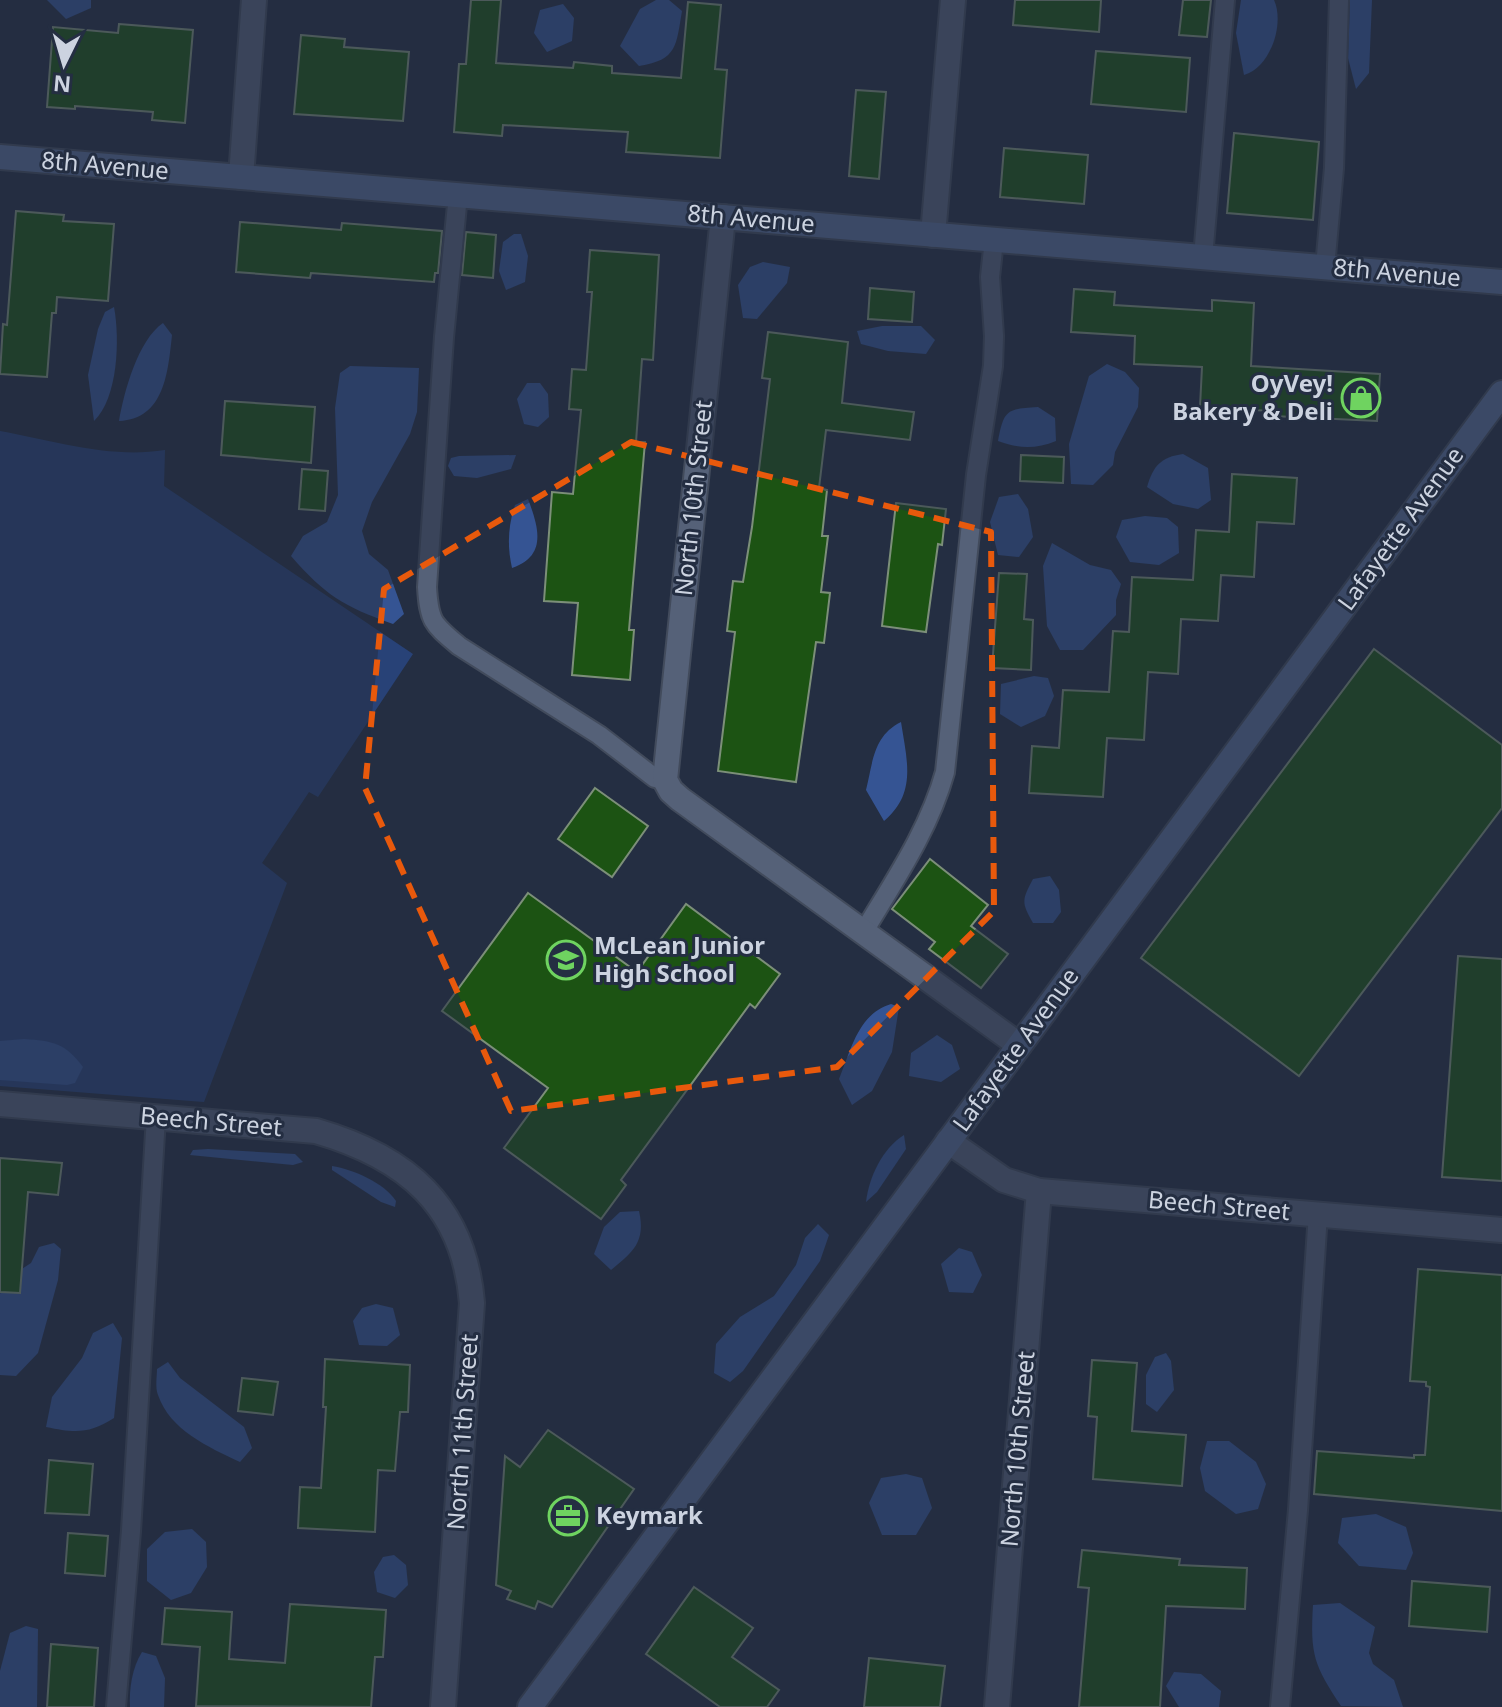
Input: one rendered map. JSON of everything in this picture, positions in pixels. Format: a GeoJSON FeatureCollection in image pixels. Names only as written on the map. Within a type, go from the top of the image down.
{"type":"FeatureCollection","features":[{"type":"Feature","properties":{"kind":"street"},"geometry":{"type":"LineString","coordinates":[[241,177],[254,0]]}},
{"type":"Feature","properties":{"kind":"street"},"geometry":{"type":"LineString","coordinates":[[933,235],[953,0]]}},
{"type":"Feature","properties":{"kind":"street","name":"8th Avenue"},"geometry":{"type":"LineString","coordinates":[[0,157],[1502,282]]}},
{"type":"Feature","properties":{"kind":"street","name":"North 10th Street"},"geometry":{"type":"LineString","coordinates":[[665,780],[723,217]]}},
{"type":"Feature","properties":{"kind":"street","name":"Lafayette Avenue"},"geometry":{"type":"LineString","coordinates":[[530,1707],[1502,393]]}},
{"type":"Feature","properties":{"kind":"street"},"geometry":{"type":"LineString","coordinates":[[665,780],[680,799],[1019,1045]]}},
{"type":"Feature","properties":{"kind":"street","name":"Beech Street"},"geometry":{"type":"LineString","coordinates":[[0,1104],[316,1131],[350,1141],[385,1158],[411,1176]]}},
{"type":"Feature","properties":{"kind":"street","name":"Beech Street"},"geometry":{"type":"LineString","coordinates":[[948,1141],[1004,1180],[1039,1191],[1502,1230]]}},
{"type":"Feature","properties":{"kind":"street","name":"North 11th Street"},"geometry":{"type":"LineString","coordinates":[[411,1176],[435,1202],[461,1243],[469,1273],[472,1303],[443,1707]]}},
{"type":"Feature","properties":{"kind":"street","name":"North 10th Street"},"geometry":{"type":"LineString","coordinates":[[997,1707],[1039,1191]]}},
{"type":"Feature","properties":{"kind":"lane"},"geometry":{"type":"LineString","coordinates":[[1203,257],[1225,0]]}},
{"type":"Feature","properties":{"kind":"lane"},"geometry":{"type":"LineString","coordinates":[[1325,267],[1334,168],[1339,0]]}},
{"type":"Feature","properties":{"kind":"lane"},"geometry":{"type":"LineString","coordinates":[[458,195],[444,337],[427,587],[429,615],[439,629],[459,646],[599,735],[655,778],[665,780]]}},
{"type":"Feature","properties":{"kind":"lane"},"geometry":{"type":"LineString","coordinates":[[863,933],[924,829],[937,802],[945,772],[976,475],[993,366],[990,277],[994,240]]}},
{"type":"Feature","properties":{"kind":"lane"},"geometry":{"type":"LineString","coordinates":[[116,1707],[131,1531],[156,1117]]}},
{"type":"Feature","properties":{"kind":"lane"},"geometry":{"type":"LineString","coordinates":[[1280,1707],[1298,1510],[1318,1214]]}},
{"type":"Feature","properties":{"kind":"highlighted area"},"geometry":{"type":"Polygon","coordinates":[[[631,442],[991,532],[994,911],[837,1067],[511,1111],[365,788],[384,589],[631,442]]]}},
{"type":"Feature","properties":{"kind":"shaded area"},"geometry":{"type":"Polygon","coordinates":[[[47,0],[91,0],[91,8],[66,19],[47,0]]]}},
{"type":"Feature","properties":{"kind":"shaded area"},"geometry":{"type":"Polygon","coordinates":[[[656,0],[669,0],[682,11],[676,42],[661,60],[639,66],[620,46],[640,9],[656,0]]]}},
{"type":"Feature","properties":{"kind":"shaded area"},"geometry":{"type":"Polygon","coordinates":[[[1241,0],[1274,0],[1278,21],[1268,55],[1253,71],[1244,75],[1236,33],[1241,0]]]}},
{"type":"Feature","properties":{"kind":"shaded area"},"geometry":{"type":"Polygon","coordinates":[[[1350,0],[1372,0],[1369,73],[1356,89],[1348,58],[1350,0]]]}},
{"type":"Feature","properties":{"kind":"shaded area"},"geometry":{"type":"Polygon","coordinates":[[[563,4],[574,18],[572,41],[547,52],[534,33],[540,10],[563,4]]]}},
{"type":"Feature","properties":{"kind":"shaded area"},"geometry":{"type":"Polygon","coordinates":[[[514,234],[521,234],[528,256],[525,282],[506,290],[499,271],[503,242],[514,234]]]}},
{"type":"Feature","properties":{"kind":"shaded area"},"geometry":{"type":"Polygon","coordinates":[[[763,262],[790,267],[787,283],[757,319],[743,318],[738,285],[750,267],[763,262]]]}},
{"type":"Feature","properties":{"kind":"shaded area"},"geometry":{"type":"Polygon","coordinates":[[[114,307],[117,335],[115,367],[108,398],[94,421],[88,375],[98,329],[105,312],[114,307]]]}},
{"type":"Feature","properties":{"kind":"shaded area"},"geometry":{"type":"Polygon","coordinates":[[[163,323],[172,335],[166,378],[161,391],[146,412],[119,421],[139,354],[146,341],[163,323]]]}},
{"type":"Feature","properties":{"kind":"shaded area"},"geometry":{"type":"Polygon","coordinates":[[[882,326],[921,326],[935,340],[926,354],[888,351],[861,344],[857,331],[882,326]]]}},
{"type":"Feature","properties":{"kind":"shaded area"},"geometry":{"type":"Polygon","coordinates":[[[1107,364],[1125,372],[1139,388],[1138,407],[1115,452],[1113,465],[1093,485],[1071,484],[1069,444],[1089,376],[1107,364]]]}},
{"type":"Feature","properties":{"kind":"shaded area"},"geometry":{"type":"Polygon","coordinates":[[[350,366],[419,368],[417,412],[410,434],[372,502],[362,531],[369,554],[388,570],[404,614],[393,624],[336,598],[291,556],[303,536],[327,522],[338,495],[335,408],[340,373],[350,366]]]}},
{"type":"Feature","properties":{"kind":"shaded area"},"geometry":{"type":"Polygon","coordinates":[[[527,383],[540,383],[548,394],[549,417],[538,427],[524,424],[517,399],[527,383]]]}},
{"type":"Feature","properties":{"kind":"shaded area"},"geometry":{"type":"Polygon","coordinates":[[[1038,407],[1055,418],[1056,441],[1027,447],[998,441],[1002,422],[1009,413],[1038,407]]]}},
{"type":"Feature","properties":{"kind":"shaded area"},"geometry":{"type":"Polygon","coordinates":[[[0,431],[103,451],[165,450],[164,486],[413,654],[318,797],[309,792],[262,863],[287,883],[204,1102],[0,1086],[0,431]]]}},
{"type":"Feature","properties":{"kind":"shaded area"},"geometry":{"type":"Polygon","coordinates":[[[1183,454],[1208,468],[1211,500],[1198,509],[1173,504],[1147,487],[1159,464],[1169,457],[1183,454]]]}},
{"type":"Feature","properties":{"kind":"shaded area"},"geometry":{"type":"Polygon","coordinates":[[[516,455],[511,469],[477,478],[454,476],[448,466],[451,458],[459,456],[516,455]]]}},
{"type":"Feature","properties":{"kind":"shaded area"},"geometry":{"type":"Polygon","coordinates":[[[1018,494],[1028,509],[1033,537],[1019,557],[998,555],[990,522],[999,497],[1018,494]]]}},
{"type":"Feature","properties":{"kind":"shaded area"},"geometry":{"type":"Polygon","coordinates":[[[528,499],[537,530],[535,549],[523,563],[512,568],[509,544],[513,513],[515,505],[528,499]]]}},
{"type":"Feature","properties":{"kind":"shaded area"},"geometry":{"type":"Polygon","coordinates":[[[1145,516],[1167,518],[1178,527],[1179,553],[1159,565],[1130,562],[1116,537],[1122,520],[1145,516]]]}},
{"type":"Feature","properties":{"kind":"shaded area"},"geometry":{"type":"Polygon","coordinates":[[[1052,543],[1090,565],[1111,570],[1121,584],[1116,615],[1083,650],[1060,650],[1047,626],[1043,566],[1052,543]]]}},
{"type":"Feature","properties":{"kind":"shaded area"},"geometry":{"type":"Polygon","coordinates":[[[1034,676],[1048,678],[1054,696],[1045,716],[1021,727],[1000,714],[1001,684],[1034,676]]]}},
{"type":"Feature","properties":{"kind":"shaded area"},"geometry":{"type":"Polygon","coordinates":[[[901,722],[907,763],[905,788],[894,810],[884,821],[866,790],[879,742],[901,722]]]}},
{"type":"Feature","properties":{"kind":"shaded area"},"geometry":{"type":"Polygon","coordinates":[[[1050,876],[1059,890],[1061,912],[1053,923],[1033,923],[1024,901],[1027,892],[1033,879],[1050,876]]]}},
{"type":"Feature","properties":{"kind":"shaded area"},"geometry":{"type":"Polygon","coordinates":[[[891,1004],[899,1007],[892,1052],[872,1091],[852,1105],[839,1079],[863,1024],[891,1004]]]}},
{"type":"Feature","properties":{"kind":"shaded area"},"geometry":{"type":"Polygon","coordinates":[[[937,1035],[952,1045],[960,1069],[941,1082],[909,1076],[911,1053],[937,1035]]]}},
{"type":"Feature","properties":{"kind":"shaded area"},"geometry":{"type":"Polygon","coordinates":[[[24,1039],[51,1042],[70,1053],[83,1067],[75,1083],[0,1080],[0,1041],[24,1039]]]}},
{"type":"Feature","properties":{"kind":"shaded area"},"geometry":{"type":"Polygon","coordinates":[[[904,1135],[906,1149],[877,1192],[866,1202],[878,1164],[889,1148],[904,1135]]]}},
{"type":"Feature","properties":{"kind":"shaded area"},"geometry":{"type":"Polygon","coordinates":[[[193,1150],[295,1154],[303,1162],[293,1165],[190,1155],[193,1150]]]}},
{"type":"Feature","properties":{"kind":"shaded area"},"geometry":{"type":"Polygon","coordinates":[[[332,1166],[376,1183],[396,1201],[395,1207],[381,1202],[332,1170],[332,1166]]]}},
{"type":"Feature","properties":{"kind":"shaded area"},"geometry":{"type":"Polygon","coordinates":[[[639,1211],[639,1239],[626,1258],[611,1270],[594,1254],[604,1227],[620,1212],[639,1211]]]}},
{"type":"Feature","properties":{"kind":"shaded area"},"geometry":{"type":"Polygon","coordinates":[[[818,1224],[829,1235],[820,1261],[743,1371],[730,1382],[714,1373],[716,1344],[740,1317],[774,1296],[796,1265],[805,1238],[818,1224]]]}},
{"type":"Feature","properties":{"kind":"shaded area"},"geometry":{"type":"Polygon","coordinates":[[[54,1243],[61,1249],[58,1280],[38,1353],[16,1376],[0,1375],[0,1294],[8,1278],[31,1263],[39,1247],[54,1243]]]}},
{"type":"Feature","properties":{"kind":"shaded area"},"geometry":{"type":"Polygon","coordinates":[[[959,1248],[972,1252],[982,1275],[973,1293],[949,1292],[941,1264],[959,1248]]]}},
{"type":"Feature","properties":{"kind":"shaded area"},"geometry":{"type":"Polygon","coordinates":[[[376,1304],[393,1308],[400,1335],[387,1346],[359,1345],[353,1321],[362,1308],[376,1304]]]}},
{"type":"Feature","properties":{"kind":"shaded area"},"geometry":{"type":"Polygon","coordinates":[[[113,1323],[122,1338],[114,1418],[82,1431],[46,1427],[52,1397],[82,1358],[93,1333],[113,1323]]]}},
{"type":"Feature","properties":{"kind":"shaded area"},"geometry":{"type":"Polygon","coordinates":[[[1166,1353],[1171,1361],[1174,1390],[1157,1412],[1146,1404],[1146,1375],[1155,1357],[1166,1353]]]}},
{"type":"Feature","properties":{"kind":"shaded area"},"geometry":{"type":"Polygon","coordinates":[[[168,1362],[180,1378],[244,1427],[252,1448],[240,1462],[192,1436],[171,1418],[156,1385],[157,1369],[168,1362]]]}},
{"type":"Feature","properties":{"kind":"shaded area"},"geometry":{"type":"Polygon","coordinates":[[[1207,1441],[1229,1441],[1256,1462],[1266,1484],[1258,1509],[1236,1514],[1205,1491],[1200,1468],[1207,1441]]]}},
{"type":"Feature","properties":{"kind":"shaded area"},"geometry":{"type":"Polygon","coordinates":[[[906,1474],[922,1478],[932,1508],[916,1535],[882,1535],[869,1503],[881,1478],[906,1474]]]}},
{"type":"Feature","properties":{"kind":"shaded area"},"geometry":{"type":"Polygon","coordinates":[[[1376,1514],[1406,1527],[1413,1553],[1406,1570],[1359,1566],[1338,1543],[1342,1518],[1376,1514]]]}},
{"type":"Feature","properties":{"kind":"shaded area"},"geometry":{"type":"Polygon","coordinates":[[[192,1529],[206,1542],[207,1567],[191,1593],[171,1600],[147,1581],[147,1549],[165,1532],[192,1529]]]}},
{"type":"Feature","properties":{"kind":"shaded area"},"geometry":{"type":"Polygon","coordinates":[[[394,1555],[406,1565],[408,1585],[395,1598],[377,1592],[374,1572],[383,1557],[394,1555]]]}},
{"type":"Feature","properties":{"kind":"shaded area"},"geometry":{"type":"Polygon","coordinates":[[[1340,1603],[1375,1627],[1369,1653],[1373,1664],[1394,1680],[1403,1707],[1341,1706],[1332,1692],[1319,1669],[1313,1648],[1313,1605],[1340,1603]]]}},
{"type":"Feature","properties":{"kind":"shaded area"},"geometry":{"type":"Polygon","coordinates":[[[26,1626],[38,1629],[37,1707],[0,1707],[0,1671],[10,1633],[26,1626]]]}},
{"type":"Feature","properties":{"kind":"shaded area"},"geometry":{"type":"Polygon","coordinates":[[[142,1652],[156,1656],[165,1678],[164,1707],[130,1707],[132,1679],[142,1652]]]}},
{"type":"Feature","properties":{"kind":"shaded area"},"geometry":{"type":"Polygon","coordinates":[[[1174,1672],[1201,1674],[1221,1691],[1219,1707],[1179,1707],[1166,1686],[1174,1672]]]}},
{"type":"Feature","properties":{"kind":"building"},"geometry":{"type":"Polygon","coordinates":[[[471,0],[501,0],[496,63],[573,68],[574,62],[612,66],[612,73],[681,78],[688,2],[721,5],[715,69],[727,70],[720,158],[626,152],[628,132],[503,125],[502,136],[454,132],[459,64],[466,64],[471,0]]]}},
{"type":"Feature","properties":{"kind":"building"},"geometry":{"type":"Polygon","coordinates":[[[1015,0],[1101,0],[1099,32],[1013,25],[1015,0]]]}},
{"type":"Feature","properties":{"kind":"building"},"geometry":{"type":"Polygon","coordinates":[[[1183,0],[1211,0],[1207,37],[1179,35],[1183,0]]]}},
{"type":"Feature","properties":{"kind":"building"},"geometry":{"type":"Polygon","coordinates":[[[119,24],[193,30],[185,123],[152,120],[153,112],[47,107],[53,27],[118,33],[119,24]]]}},
{"type":"Feature","properties":{"kind":"building"},"geometry":{"type":"Polygon","coordinates":[[[301,35],[345,39],[344,47],[409,52],[403,121],[294,114],[301,35]]]}},
{"type":"Feature","properties":{"kind":"building"},"geometry":{"type":"Polygon","coordinates":[[[1096,51],[1190,58],[1186,112],[1091,104],[1096,51]]]}},
{"type":"Feature","properties":{"kind":"building"},"geometry":{"type":"Polygon","coordinates":[[[856,90],[886,92],[879,179],[849,176],[856,90]]]}},
{"type":"Feature","properties":{"kind":"building"},"geometry":{"type":"Polygon","coordinates":[[[1234,133],[1319,142],[1313,220],[1227,213],[1234,133]]]}},
{"type":"Feature","properties":{"kind":"building"},"geometry":{"type":"Polygon","coordinates":[[[1004,148],[1088,155],[1084,204],[1000,197],[1004,148]]]}},
{"type":"Feature","properties":{"kind":"building"},"geometry":{"type":"Polygon","coordinates":[[[16,211],[64,215],[63,221],[114,224],[108,301],[57,297],[56,313],[52,313],[47,377],[0,374],[16,211]]]}},
{"type":"Feature","properties":{"kind":"building"},"geometry":{"type":"Polygon","coordinates":[[[240,222],[341,230],[342,223],[442,231],[438,273],[435,273],[434,282],[311,273],[310,278],[236,272],[240,222]]]}},
{"type":"Feature","properties":{"kind":"building"},"geometry":{"type":"Polygon","coordinates":[[[466,232],[496,235],[493,278],[462,275],[466,232]]]}},
{"type":"Feature","properties":{"kind":"building"},"geometry":{"type":"Polygon","coordinates":[[[590,250],[659,255],[653,360],[642,359],[636,442],[645,442],[629,630],[634,630],[630,680],[572,675],[578,603],[544,601],[552,492],[573,494],[581,410],[569,409],[572,369],[586,370],[592,292],[587,292],[590,250]]]}},
{"type":"Feature","properties":{"kind":"building"},"geometry":{"type":"Polygon","coordinates":[[[870,288],[914,292],[912,322],[868,319],[870,288]]]}},
{"type":"Feature","properties":{"kind":"building"},"geometry":{"type":"Polygon","coordinates":[[[1074,289],[1115,292],[1114,305],[1212,311],[1212,300],[1254,303],[1251,366],[1380,374],[1377,421],[1273,416],[1273,411],[1200,407],[1202,367],[1134,364],[1135,336],[1071,332],[1074,289]]]}},
{"type":"Feature","properties":{"kind":"building"},"geometry":{"type":"Polygon","coordinates":[[[768,332],[848,342],[842,403],[914,412],[910,440],[826,430],[819,488],[827,490],[822,536],[828,536],[821,592],[830,593],[824,643],[816,642],[796,782],[718,771],[735,632],[727,631],[733,581],[743,582],[770,379],[762,378],[768,332]]]}},
{"type":"Feature","properties":{"kind":"building"},"geometry":{"type":"Polygon","coordinates":[[[225,401],[315,407],[311,463],[221,455],[225,401]]]}},
{"type":"Feature","properties":{"kind":"building"},"geometry":{"type":"Polygon","coordinates":[[[1021,455],[1064,457],[1063,483],[1020,481],[1021,455]]]}},
{"type":"Feature","properties":{"kind":"building"},"geometry":{"type":"Polygon","coordinates":[[[302,469],[328,471],[325,511],[299,509],[302,469]]]}},
{"type":"Feature","properties":{"kind":"building"},"geometry":{"type":"Polygon","coordinates":[[[1232,474],[1297,478],[1294,524],[1257,522],[1254,577],[1221,575],[1218,621],[1181,619],[1178,674],[1148,672],[1144,740],[1107,738],[1103,797],[1029,793],[1032,746],[1059,748],[1063,690],[1109,692],[1113,631],[1129,632],[1132,577],[1193,580],[1196,530],[1229,532],[1232,474]]]}},
{"type":"Feature","properties":{"kind":"building"},"geometry":{"type":"Polygon","coordinates":[[[896,503],[946,509],[926,632],[882,626],[896,503]]]}},
{"type":"Feature","properties":{"kind":"building"},"geometry":{"type":"Polygon","coordinates":[[[999,573],[1027,574],[1024,619],[1033,620],[1031,670],[992,668],[999,573]]]}},
{"type":"Feature","properties":{"kind":"building"},"geometry":{"type":"Polygon","coordinates":[[[1374,649],[1502,745],[1502,808],[1299,1076],[1141,958],[1374,649]]]}},
{"type":"Feature","properties":{"kind":"building"},"geometry":{"type":"Polygon","coordinates":[[[595,788],[648,826],[612,877],[558,839],[595,788]]]}},
{"type":"Feature","properties":{"kind":"building"},"geometry":{"type":"Polygon","coordinates":[[[930,859],[988,905],[971,926],[1008,954],[981,988],[929,949],[935,942],[892,909],[930,859]]]}},
{"type":"Feature","properties":{"kind":"building"},"geometry":{"type":"Polygon","coordinates":[[[528,893],[637,972],[686,904],[780,974],[755,1008],[750,1004],[621,1180],[626,1185],[601,1219],[504,1148],[548,1088],[442,1011],[528,893]]]}},
{"type":"Feature","properties":{"kind":"building"},"geometry":{"type":"Polygon","coordinates":[[[1458,956],[1502,959],[1502,1181],[1442,1177],[1458,956]]]}},
{"type":"Feature","properties":{"kind":"building"},"geometry":{"type":"Polygon","coordinates":[[[0,1158],[62,1163],[58,1195],[28,1192],[20,1293],[0,1292],[0,1158]]]}},
{"type":"Feature","properties":{"kind":"building"},"geometry":{"type":"Polygon","coordinates":[[[1418,1269],[1502,1275],[1502,1511],[1314,1494],[1317,1451],[1414,1458],[1414,1455],[1425,1455],[1430,1387],[1426,1386],[1426,1382],[1410,1381],[1418,1269]]]}},
{"type":"Feature","properties":{"kind":"building"},"geometry":{"type":"Polygon","coordinates":[[[325,1359],[410,1365],[408,1412],[400,1412],[395,1471],[378,1470],[375,1532],[298,1528],[300,1487],[321,1488],[326,1407],[323,1407],[325,1359]]]}},
{"type":"Feature","properties":{"kind":"building"},"geometry":{"type":"Polygon","coordinates":[[[1092,1360],[1137,1363],[1132,1431],[1186,1435],[1182,1486],[1093,1479],[1097,1417],[1088,1416],[1092,1360]]]}},
{"type":"Feature","properties":{"kind":"building"},"geometry":{"type":"Polygon","coordinates":[[[242,1378],[278,1382],[273,1415],[238,1411],[242,1378]]]}},
{"type":"Feature","properties":{"kind":"building"},"geometry":{"type":"Polygon","coordinates":[[[548,1430],[634,1489],[552,1607],[538,1601],[535,1609],[507,1599],[511,1591],[496,1585],[505,1456],[520,1467],[548,1430]]]}},
{"type":"Feature","properties":{"kind":"building"},"geometry":{"type":"Polygon","coordinates":[[[49,1460],[93,1464],[89,1515],[45,1513],[49,1460]]]}},
{"type":"Feature","properties":{"kind":"building"},"geometry":{"type":"Polygon","coordinates":[[[68,1533],[108,1536],[105,1576],[65,1573],[68,1533]]]}},
{"type":"Feature","properties":{"kind":"building"},"geometry":{"type":"Polygon","coordinates":[[[1082,1550],[1180,1559],[1179,1565],[1247,1568],[1245,1609],[1166,1606],[1160,1707],[1079,1707],[1089,1588],[1078,1587],[1082,1550]]]}},
{"type":"Feature","properties":{"kind":"building"},"geometry":{"type":"Polygon","coordinates":[[[1412,1581],[1490,1587],[1487,1632],[1409,1626],[1412,1581]]]}},
{"type":"Feature","properties":{"kind":"building"},"geometry":{"type":"Polygon","coordinates":[[[694,1587],[753,1628],[732,1657],[779,1690],[767,1707],[720,1707],[646,1654],[694,1587]]]}},
{"type":"Feature","properties":{"kind":"building"},"geometry":{"type":"Polygon","coordinates":[[[290,1604],[386,1610],[383,1657],[375,1657],[371,1707],[196,1706],[200,1647],[162,1644],[165,1608],[232,1612],[229,1659],[285,1663],[290,1604]]]}},
{"type":"Feature","properties":{"kind":"building"},"geometry":{"type":"Polygon","coordinates":[[[51,1644],[98,1648],[94,1707],[47,1707],[51,1644]]]}},
{"type":"Feature","properties":{"kind":"building"},"geometry":{"type":"Polygon","coordinates":[[[869,1658],[945,1666],[940,1707],[864,1707],[869,1658]]]}},
{"type":"Feature","properties":{"kind":"place","name":"OyVey! Bakery & Deli"},"geometry":{"type":"Point","coordinates":[1361,398]}},
{"type":"Feature","properties":{"kind":"place","name":"McLean Junior High School"},"geometry":{"type":"Point","coordinates":[566,960]}},
{"type":"Feature","properties":{"kind":"place","name":"Keymark"},"geometry":{"type":"Point","coordinates":[568,1516]}}]}
